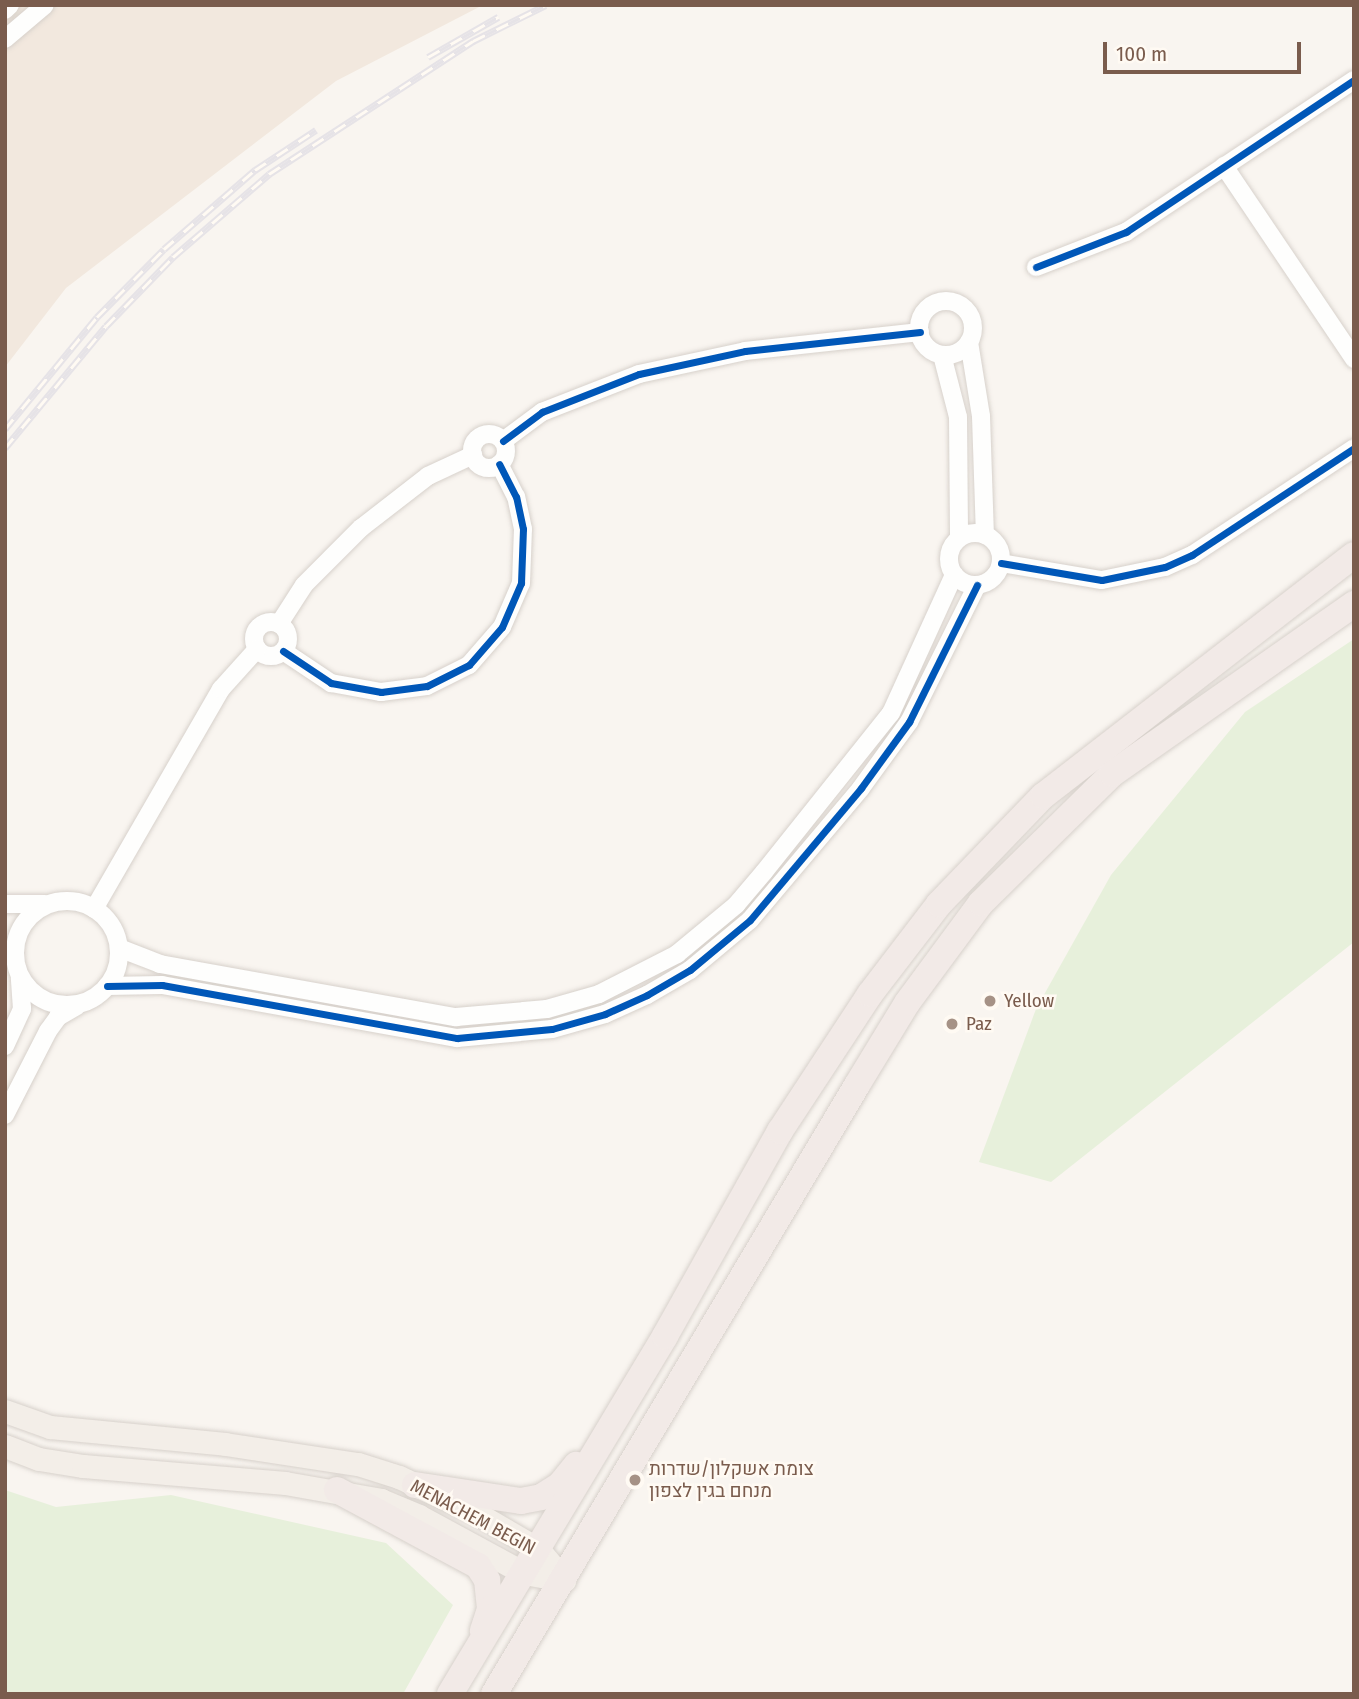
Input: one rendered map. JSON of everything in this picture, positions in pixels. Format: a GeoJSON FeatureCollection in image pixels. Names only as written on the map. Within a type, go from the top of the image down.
{"type":"FeatureCollection","features":[{"type":"Feature","properties":{"kind":"highway"},"geometry":{"type":"LineString","coordinates":[[450,1694],[629,1397],[780,1131],[870,994],[939,904],[1043,796],[1354,555]]}},
{"type":"Feature","properties":{"kind":"highway"},"geometry":{"type":"LineString","coordinates":[[494,1694],[857,1084],[907,1003],[981,902],[1112,774],[1354,604]]}},
{"type":"Feature","properties":{"kind":"highway"},"geometry":{"type":"LineString","coordinates":[[415,1485],[486,1499],[521,1501],[541,1497],[560,1485],[629,1397]]}},
{"type":"Feature","properties":{"kind":"highway"},"geometry":{"type":"LineString","coordinates":[[337,1490],[453,1549],[478,1566],[487,1580],[490,1609],[475,1653]]}},
{"type":"Feature","properties":{"kind":"main road","name":"MENACHEM BEGIN"},"geometry":{"type":"LineString","coordinates":[[8,1411],[50,1427],[225,1444],[358,1464],[415,1485],[538,1549],[564,1580]]}},
{"type":"Feature","properties":{"kind":"main road","name":"MENACHEM BEGIN"},"geometry":{"type":"LineString","coordinates":[[5,1446],[39,1459],[83,1466],[337,1490],[419,1516],[524,1573],[564,1580]]}},
{"type":"Feature","properties":{"kind":"street"},"geometry":{"type":"LineString","coordinates":[[5,9],[10,5]]}},
{"type":"Feature","properties":{"kind":"street"},"geometry":{"type":"LineString","coordinates":[[5,39],[45,5]]}},
{"type":"Feature","properties":{"kind":"street"},"geometry":{"type":"LineString","coordinates":[[1036,267],[1126,232],[1354,80]]}},
{"type":"Feature","properties":{"kind":"street"},"geometry":{"type":"LineString","coordinates":[[1224,166],[1354,359]]}},
{"type":"Feature","properties":{"kind":"street"},"geometry":{"type":"LineString","coordinates":[[969,342],[953,354],[942,355],[925,344],[920,332],[923,314],[930,307],[950,301],[960,305],[972,321],[969,342],[981,416],[985,535]]}},
{"type":"Feature","properties":{"kind":"street"},"geometry":{"type":"LineString","coordinates":[[503,441],[542,412],[639,374],[745,351],[920,332]]}},
{"type":"Feature","properties":{"kind":"street"},"geometry":{"type":"LineString","coordinates":[[119,948],[160,964],[456,1017],[536,1011],[600,994],[677,954],[736,905],[891,713],[954,575],[949,556],[959,538],[958,417],[942,355]]}},
{"type":"Feature","properties":{"kind":"street"},"geometry":{"type":"LineString","coordinates":[[499,464],[480,465],[472,455],[474,442],[485,434],[503,441]]}},
{"type":"Feature","properties":{"kind":"street"},"geometry":{"type":"LineString","coordinates":[[499,464],[506,453],[503,441]]}},
{"type":"Feature","properties":{"kind":"street"},"geometry":{"type":"LineString","coordinates":[[1001,564],[1102,580],[1165,567],[1192,555],[1354,448]]}},
{"type":"Feature","properties":{"kind":"street"},"geometry":{"type":"LineString","coordinates":[[279,624],[304,585],[361,528],[428,476],[472,455]]}},
{"type":"Feature","properties":{"kind":"street"},"geometry":{"type":"LineString","coordinates":[[283,651],[331,683],[381,692],[427,687],[469,664],[502,627],[520,583],[523,529],[516,497],[499,464]]}},
{"type":"Feature","properties":{"kind":"street"},"geometry":{"type":"LineString","coordinates":[[954,575],[977,585],[991,581],[1001,564],[996,544],[985,535],[968,534],[959,538]]}},
{"type":"Feature","properties":{"kind":"street"},"geometry":{"type":"LineString","coordinates":[[107,986],[162,985],[457,1038],[552,1029],[637,1000],[690,970],[750,920],[853,798],[909,722],[977,585]]}},
{"type":"Feature","properties":{"kind":"street"},"geometry":{"type":"LineString","coordinates":[[94,909],[221,689],[257,649],[256,630],[266,622],[279,624],[287,635],[283,651]]}},
{"type":"Feature","properties":{"kind":"street"},"geometry":{"type":"LineString","coordinates":[[257,649],[268,656],[283,651]]}},
{"type":"Feature","properties":{"kind":"street"},"geometry":{"type":"LineString","coordinates":[[5,1046],[23,1009],[13,961],[18,936],[30,915],[59,901]]}},
{"type":"Feature","properties":{"kind":"street"},"geometry":{"type":"LineString","coordinates":[[5,904],[59,901],[94,909],[114,930],[119,948],[117,969],[107,986],[58,1017],[48,1031],[5,1115]]}},
{"type":"Feature","properties":{"kind":"street"},"geometry":{"type":"LineString","coordinates":[[13,961],[45,1001],[80,1004]]}},
{"type":"Feature","properties":{"kind":"shaded area"},"geometry":{"type":"Polygon","coordinates":[[[5,5],[483,5],[336,81],[66,288],[5,367],[5,5]]]}},
{"type":"Feature","properties":{"kind":"green space"},"geometry":{"type":"Polygon","coordinates":[[[1354,639],[1354,942],[1051,1182],[979,1162],[1036,1009],[1111,875],[1245,712],[1354,639]]]}},
{"type":"Feature","properties":{"kind":"green space"},"geometry":{"type":"Polygon","coordinates":[[[5,1490],[56,1507],[171,1495],[386,1543],[453,1605],[403,1694],[5,1694],[5,1490]]]}},
{"type":"Feature","properties":{"kind":"railway"},"geometry":{"type":"LineString","coordinates":[[5,448],[106,326],[173,257],[269,174],[473,41],[546,5]]}},
{"type":"Feature","properties":{"kind":"railway"},"geometry":{"type":"LineString","coordinates":[[428,57],[498,17]]}},
{"type":"Feature","properties":{"kind":"railway"},"geometry":{"type":"LineString","coordinates":[[5,429],[97,317],[164,249],[255,170],[316,130]]}},
{"type":"Feature","properties":{"kind":"cycle path"},"geometry":{"type":"LineString","coordinates":[[1036,267],[1126,232],[1354,80]]}},
{"type":"Feature","properties":{"kind":"cycle path"},"geometry":{"type":"LineString","coordinates":[[503,441],[542,412],[639,374],[745,351],[920,332]]}},
{"type":"Feature","properties":{"kind":"cycle path"},"geometry":{"type":"LineString","coordinates":[[1001,563],[1102,580],[1165,567],[1192,555],[1354,448]]}},
{"type":"Feature","properties":{"kind":"cycle path"},"geometry":{"type":"LineString","coordinates":[[283,651],[331,683],[381,692],[427,686],[469,665],[502,627],[521,583],[523,529],[516,497],[499,464]]}},
{"type":"Feature","properties":{"kind":"cycle path"},"geometry":{"type":"LineString","coordinates":[[107,986],[162,985],[457,1038],[552,1029],[605,1014],[647,995],[690,970],[750,920],[861,788],[909,722],[977,585]]}},
{"type":"Feature","properties":{"kind":"place","name":"Yellow"},"geometry":{"type":"Point","coordinates":[990,1001]}},
{"type":"Feature","properties":{"kind":"place","name":"Paz"},"geometry":{"type":"Point","coordinates":[952,1024]}},
{"type":"Feature","properties":{"kind":"place","name":"צומת אשקלון/שדרות מנחם בגין לצפון"},"geometry":{"type":"Point","coordinates":[635,1480]}}]}
